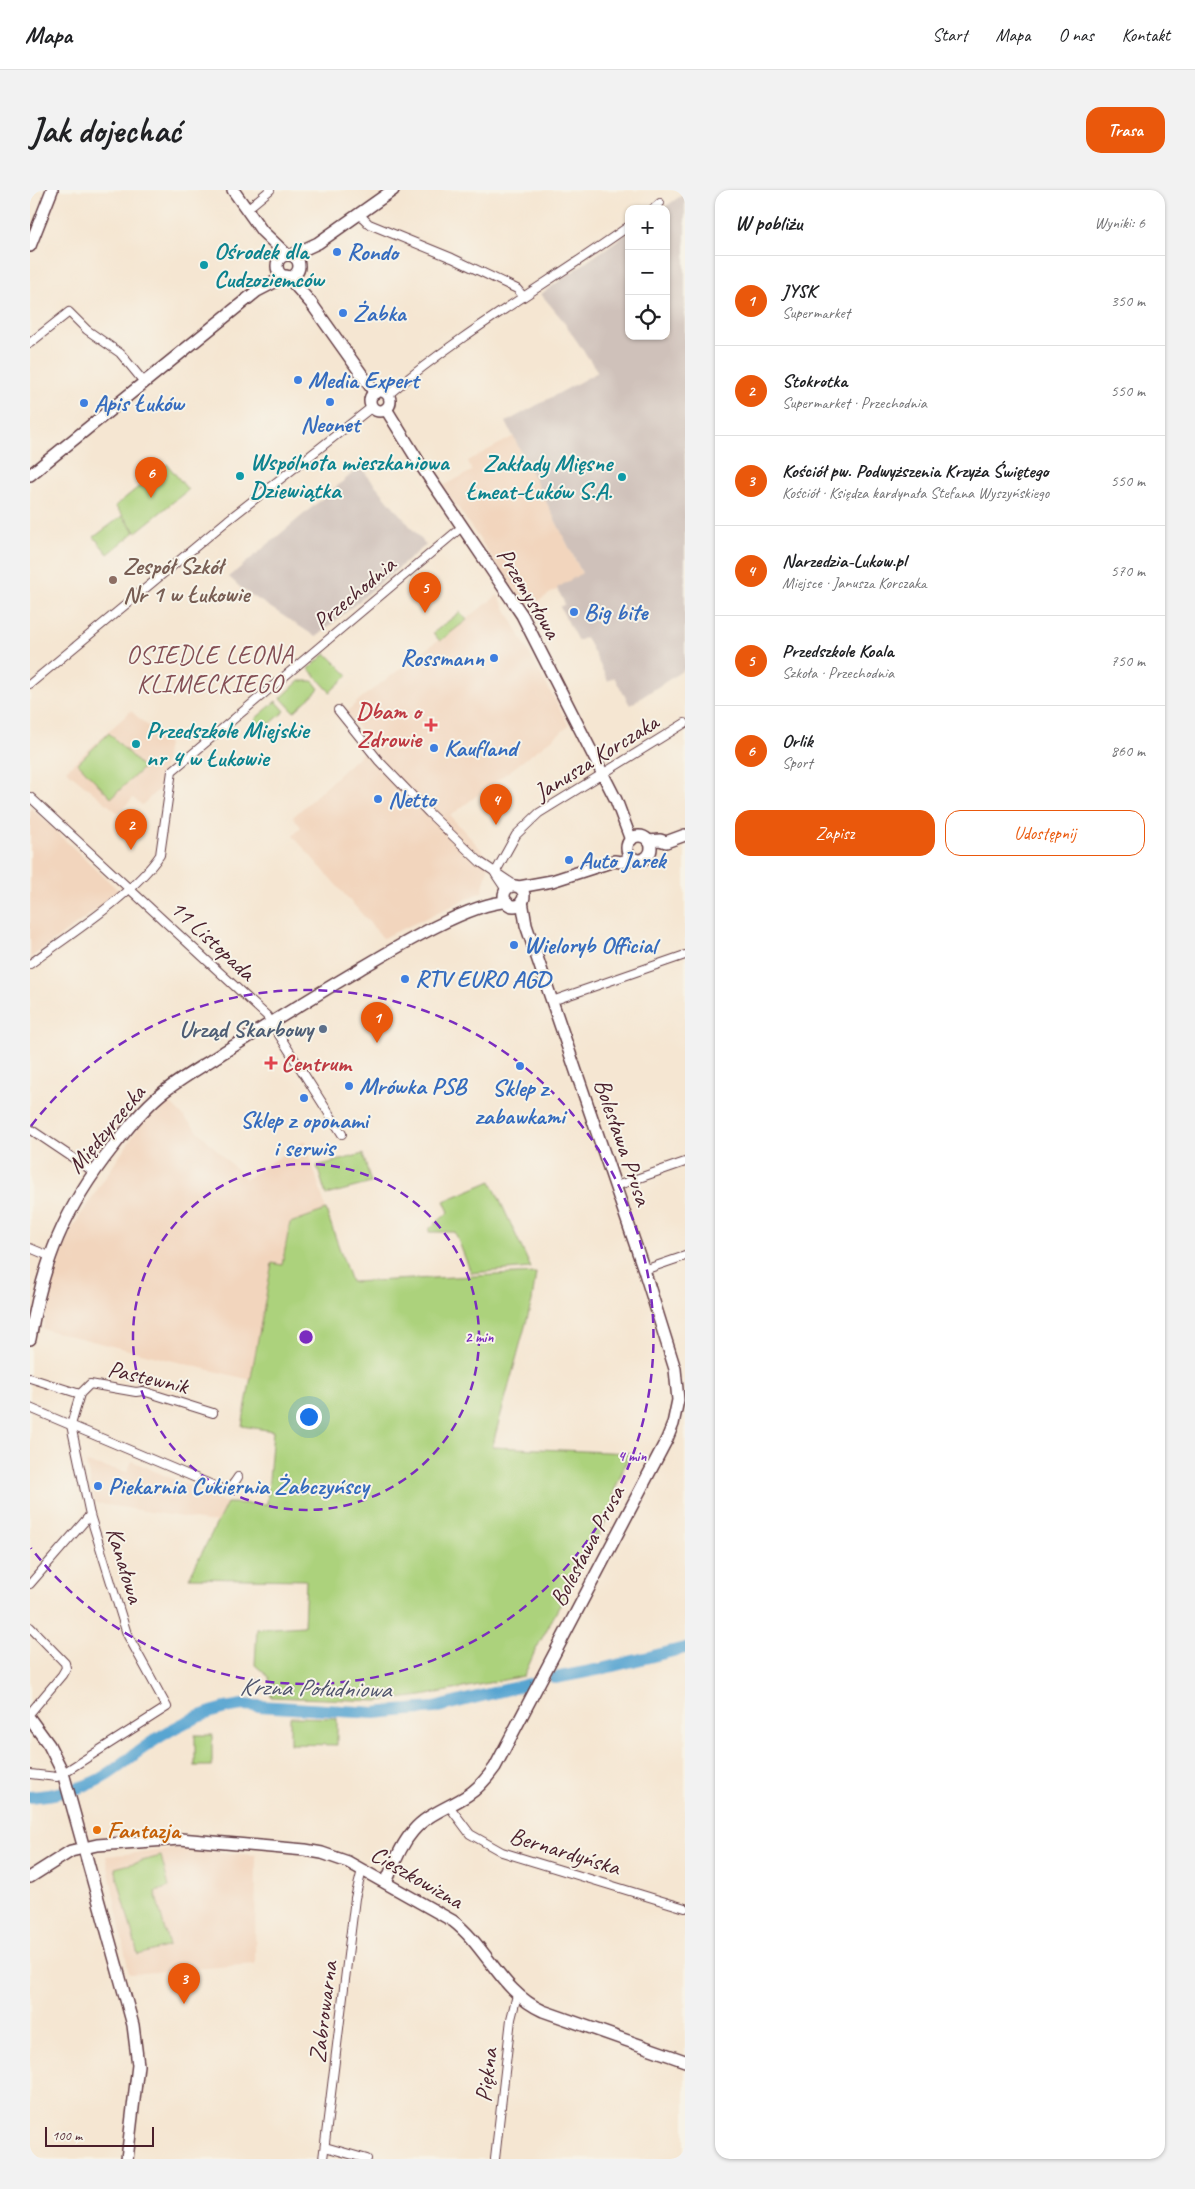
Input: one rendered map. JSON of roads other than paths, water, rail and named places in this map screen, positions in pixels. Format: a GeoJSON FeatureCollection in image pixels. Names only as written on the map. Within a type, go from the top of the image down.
{"type":"FeatureCollection","features":[{"type":"Feature","properties":{"kind":"street"},"geometry":{"type":"LineString","coordinates":[[30,246],[35,221],[52,190]]}},
{"type":"Feature","properties":{"kind":"street"},"geometry":{"type":"LineString","coordinates":[[233,190],[284,260]]}},
{"type":"Feature","properties":{"kind":"street"},"geometry":{"type":"LineString","coordinates":[[247,209],[270,190]]}},
{"type":"Feature","properties":{"kind":"street"},"geometry":{"type":"LineString","coordinates":[[30,475],[257,291],[284,260],[318,244],[392,190]]}},
{"type":"Feature","properties":{"kind":"street"},"geometry":{"type":"LineString","coordinates":[[359,214],[369,224],[460,262],[516,289],[523,296]]}},
{"type":"Feature","properties":{"kind":"street"},"geometry":{"type":"LineString","coordinates":[[388,395],[487,319],[553,279],[625,229]]}},
{"type":"Feature","properties":{"kind":"street"},"geometry":{"type":"LineString","coordinates":[[257,291],[293,272],[318,244]]}},
{"type":"Feature","properties":{"kind":"street"},"geometry":{"type":"LineString","coordinates":[[284,260],[297,259],[293,272],[311,304],[375,393]]}},
{"type":"Feature","properties":{"kind":"street"},"geometry":{"type":"LineString","coordinates":[[284,260],[280,273],[293,272]]}},
{"type":"Feature","properties":{"kind":"street"},"geometry":{"type":"LineString","coordinates":[[30,343],[68,312],[87,330],[120,353],[144,382]]}},
{"type":"Feature","properties":{"kind":"street"},"geometry":{"type":"LineString","coordinates":[[383,392],[388,395],[390,404],[386,409],[377,411],[372,406],[371,398],[375,393],[383,392]]}},
{"type":"Feature","properties":{"kind":"street"},"geometry":{"type":"LineString","coordinates":[[30,684],[228,520],[372,406]]}},
{"type":"Feature","properties":{"kind":"street","name":"Przemysłowa"},"geometry":{"type":"LineString","coordinates":[[386,409],[420,464],[522,615],[639,846]]}},
{"type":"Feature","properties":{"kind":"street","name":"Przechodnia"},"geometry":{"type":"LineString","coordinates":[[30,964],[129,888],[155,863],[160,855],[172,771],[458,531]]}},
{"type":"Feature","properties":{"kind":"street"},"geometry":{"type":"LineString","coordinates":[[338,710],[387,770],[480,862],[495,873],[514,895]]}},
{"type":"Feature","properties":{"kind":"street","name":"Janusza Korczaka"},"geometry":{"type":"LineString","coordinates":[[495,873],[516,835],[539,813],[685,723]]}},
{"type":"Feature","properties":{"kind":"street","name":"11 Listopada"},"geometry":{"type":"LineString","coordinates":[[30,797],[263,1012],[342,1134]]}},
{"type":"Feature","properties":{"kind":"street","name":"Międzyrzecka"},"geometry":{"type":"LineString","coordinates":[[30,1339],[40,1287],[49,1256],[71,1209],[94,1172],[128,1128],[161,1095],[271,1022],[402,944],[514,895],[614,861],[621,862],[639,846],[660,840],[666,842],[685,835]]}},
{"type":"Feature","properties":{"kind":"street","name":"Bolesława Prusa"},"geometry":{"type":"LineString","coordinates":[[386,1882],[404,1843],[414,1830],[427,1818],[476,1788],[495,1768],[655,1462],[673,1424],[678,1400],[676,1369],[644,1270],[526,925],[514,895]]}},
{"type":"Feature","properties":{"kind":"street"},"geometry":{"type":"LineString","coordinates":[[552,1001],[685,955]]}},
{"type":"Feature","properties":{"kind":"street"},"geometry":{"type":"LineString","coordinates":[[30,1129],[94,1172]]}},
{"type":"Feature","properties":{"kind":"street"},"geometry":{"type":"LineString","coordinates":[[616,1186],[685,1162]]}},
{"type":"Feature","properties":{"kind":"street"},"geometry":{"type":"LineString","coordinates":[[30,1248],[49,1256]]}},
{"type":"Feature","properties":{"kind":"street"},"geometry":{"type":"LineString","coordinates":[[644,1270],[685,1256]]}},
{"type":"Feature","properties":{"kind":"street"},"geometry":{"type":"LineString","coordinates":[[30,1378],[80,1394]]}},
{"type":"Feature","properties":{"kind":"street","name":"Pastewnik"},"geometry":{"type":"LineString","coordinates":[[71,1425],[80,1394],[90,1384],[136,1392],[143,1391],[213,1413]]}},
{"type":"Feature","properties":{"kind":"street"},"geometry":{"type":"LineString","coordinates":[[30,1408],[222,1490],[226,1490],[238,1477]]}},
{"type":"Feature","properties":{"kind":"street","name":"Kanałowa"},"geometry":{"type":"LineString","coordinates":[[65,1778],[167,1707],[127,1634],[90,1515],[71,1425]]}},
{"type":"Feature","properties":{"kind":"street"},"geometry":{"type":"LineString","coordinates":[[30,1584],[90,1515]]}},
{"type":"Feature","properties":{"kind":"street"},"geometry":{"type":"LineString","coordinates":[[30,1627],[65,1663],[66,1668],[30,1713]]}},
{"type":"Feature","properties":{"kind":"street"},"geometry":{"type":"LineString","coordinates":[[30,1719],[49,1745],[65,1778],[126,2000],[137,2047],[138,2077],[127,2159]]}},
{"type":"Feature","properties":{"kind":"street"},"geometry":{"type":"LineString","coordinates":[[30,1774],[50,1778],[65,1778]]}},
{"type":"Feature","properties":{"kind":"street","name":"Bernardyńska"},"geometry":{"type":"LineString","coordinates":[[449,1806],[470,1834],[502,1852],[685,1908]]}},
{"type":"Feature","properties":{"kind":"street","name":"Cieszkowizna"},"geometry":{"type":"LineString","coordinates":[[30,1877],[61,1857],[85,1847],[175,1839],[322,1853],[386,1882],[461,1927],[524,2001],[543,2011],[685,2061]]}},
{"type":"Feature","properties":{"kind":"street","name":"Zabrowarna"},"geometry":{"type":"LineString","coordinates":[[323,2159],[355,1898],[362,1870]]}},
{"type":"Feature","properties":{"kind":"street","name":"Piękna"},"geometry":{"type":"LineString","coordinates":[[495,2159],[512,2019],[517,1995]]}},
{"type":"Feature","properties":{"kind":"street"},"geometry":{"type":"LineString","coordinates":[[325,2147],[367,2159]]}},
{"type":"Feature","properties":{"kind":"waterway","name":"Krzna Południowa"},"geometry":{"type":"LineString","coordinates":[[555,1678],[601,1669],[685,1648]]}},
{"type":"Feature","properties":{"kind":"waterway","name":"Krzna Południowa"},"geometry":{"type":"LineString","coordinates":[[30,1797],[49,1795],[92,1783],[173,1729],[186,1722],[227,1708],[242,1705],[374,1713],[434,1708],[529,1684]]}},
{"type":"Feature","properties":{"kind":"place","name":"Rondo"},"geometry":{"type":"Point","coordinates":[337,252]}},
{"type":"Feature","properties":{"kind":"place","name":"Ośrodek dla Cudzoziemców"},"geometry":{"type":"Point","coordinates":[204,265]}},
{"type":"Feature","properties":{"kind":"place","name":"Żabka"},"geometry":{"type":"Point","coordinates":[343,313]}},
{"type":"Feature","properties":{"kind":"place","name":"Media Expert"},"geometry":{"type":"Point","coordinates":[298,380]}},
{"type":"Feature","properties":{"kind":"place","name":"Neonet"},"geometry":{"type":"Point","coordinates":[330,402]}},
{"type":"Feature","properties":{"kind":"place","name":"Apis Łuków"},"geometry":{"type":"Point","coordinates":[84,403]}},
{"type":"Feature","properties":{"kind":"place","name":"Wspólnota mieszkaniowa Dziewiątka"},"geometry":{"type":"Point","coordinates":[240,476]}},
{"type":"Feature","properties":{"kind":"place","name":"Zakłady Mięsne Łmeat-Łuków S.A."},"geometry":{"type":"Point","coordinates":[622,477]}},
{"type":"Feature","properties":{"kind":"place","name":"Orlik"},"geometry":{"type":"Point","coordinates":[151,498]}},
{"type":"Feature","properties":{"kind":"place","name":"Zespół Szkół Nr 1 w Łukowie"},"geometry":{"type":"Point","coordinates":[113,580]}},
{"type":"Feature","properties":{"kind":"place","name":"Big bite"},"geometry":{"type":"Point","coordinates":[574,612]}},
{"type":"Feature","properties":{"kind":"place","name":"Przedszkole Koala"},"geometry":{"type":"Point","coordinates":[425,613]}},
{"type":"Feature","properties":{"kind":"place","name":"Rossmann"},"geometry":{"type":"Point","coordinates":[494,658]}},
{"type":"Feature","properties":{"kind":"place","name":"Dbam o Zdrowie"},"geometry":{"type":"Point","coordinates":[431,725]}},
{"type":"Feature","properties":{"kind":"place","name":"Przedszkole Miejskie nr 4 w Łukowie"},"geometry":{"type":"Point","coordinates":[136,744]}},
{"type":"Feature","properties":{"kind":"place","name":"Kaufland"},"geometry":{"type":"Point","coordinates":[434,748]}},
{"type":"Feature","properties":{"kind":"place","name":"Netto"},"geometry":{"type":"Point","coordinates":[378,799]}},
{"type":"Feature","properties":{"kind":"place","name":"Narzedzia-Lukow.pl"},"geometry":{"type":"Point","coordinates":[496,825]}},
{"type":"Feature","properties":{"kind":"place","name":"Stokrotka"},"geometry":{"type":"Point","coordinates":[131,850]}},
{"type":"Feature","properties":{"kind":"place","name":"Auto Jarek"},"geometry":{"type":"Point","coordinates":[569,860]}},
{"type":"Feature","properties":{"kind":"place","name":"Wieloryb Official"},"geometry":{"type":"Point","coordinates":[514,945]}},
{"type":"Feature","properties":{"kind":"place","name":"RTV EURO AGD"},"geometry":{"type":"Point","coordinates":[405,979]}},
{"type":"Feature","properties":{"kind":"place","name":"Urząd Skarbowy"},"geometry":{"type":"Point","coordinates":[323,1029]}},
{"type":"Feature","properties":{"kind":"place","name":"JYSK"},"geometry":{"type":"Point","coordinates":[377,1043]}},
{"type":"Feature","properties":{"kind":"place","name":"Centrum"},"geometry":{"type":"Point","coordinates":[271,1063]}},
{"type":"Feature","properties":{"kind":"place","name":"Sklep z zabawkami"},"geometry":{"type":"Point","coordinates":[520,1066]}},
{"type":"Feature","properties":{"kind":"place","name":"Mrówka PSB"},"geometry":{"type":"Point","coordinates":[349,1086]}},
{"type":"Feature","properties":{"kind":"place","name":"Sklep z oponami i serwis"},"geometry":{"type":"Point","coordinates":[304,1098]}},
{"type":"Feature","properties":{"kind":"place","name":"Piekarnia Cukiernia Żabczyńscy"},"geometry":{"type":"Point","coordinates":[98,1486]}},
{"type":"Feature","properties":{"kind":"place","name":"Fantazja"},"geometry":{"type":"Point","coordinates":[97,1830]}},
{"type":"Feature","properties":{"kind":"place","name":"Kościół pw. Podwyższenia Krzyża Świętego"},"geometry":{"type":"Point","coordinates":[184,2004]}},
{"type":"Feature","properties":{"kind":"district","name":"OSIEDLE LEONA KLIMECKIEGO"},"geometry":{"type":"Point","coordinates":[210,668]}}]}
